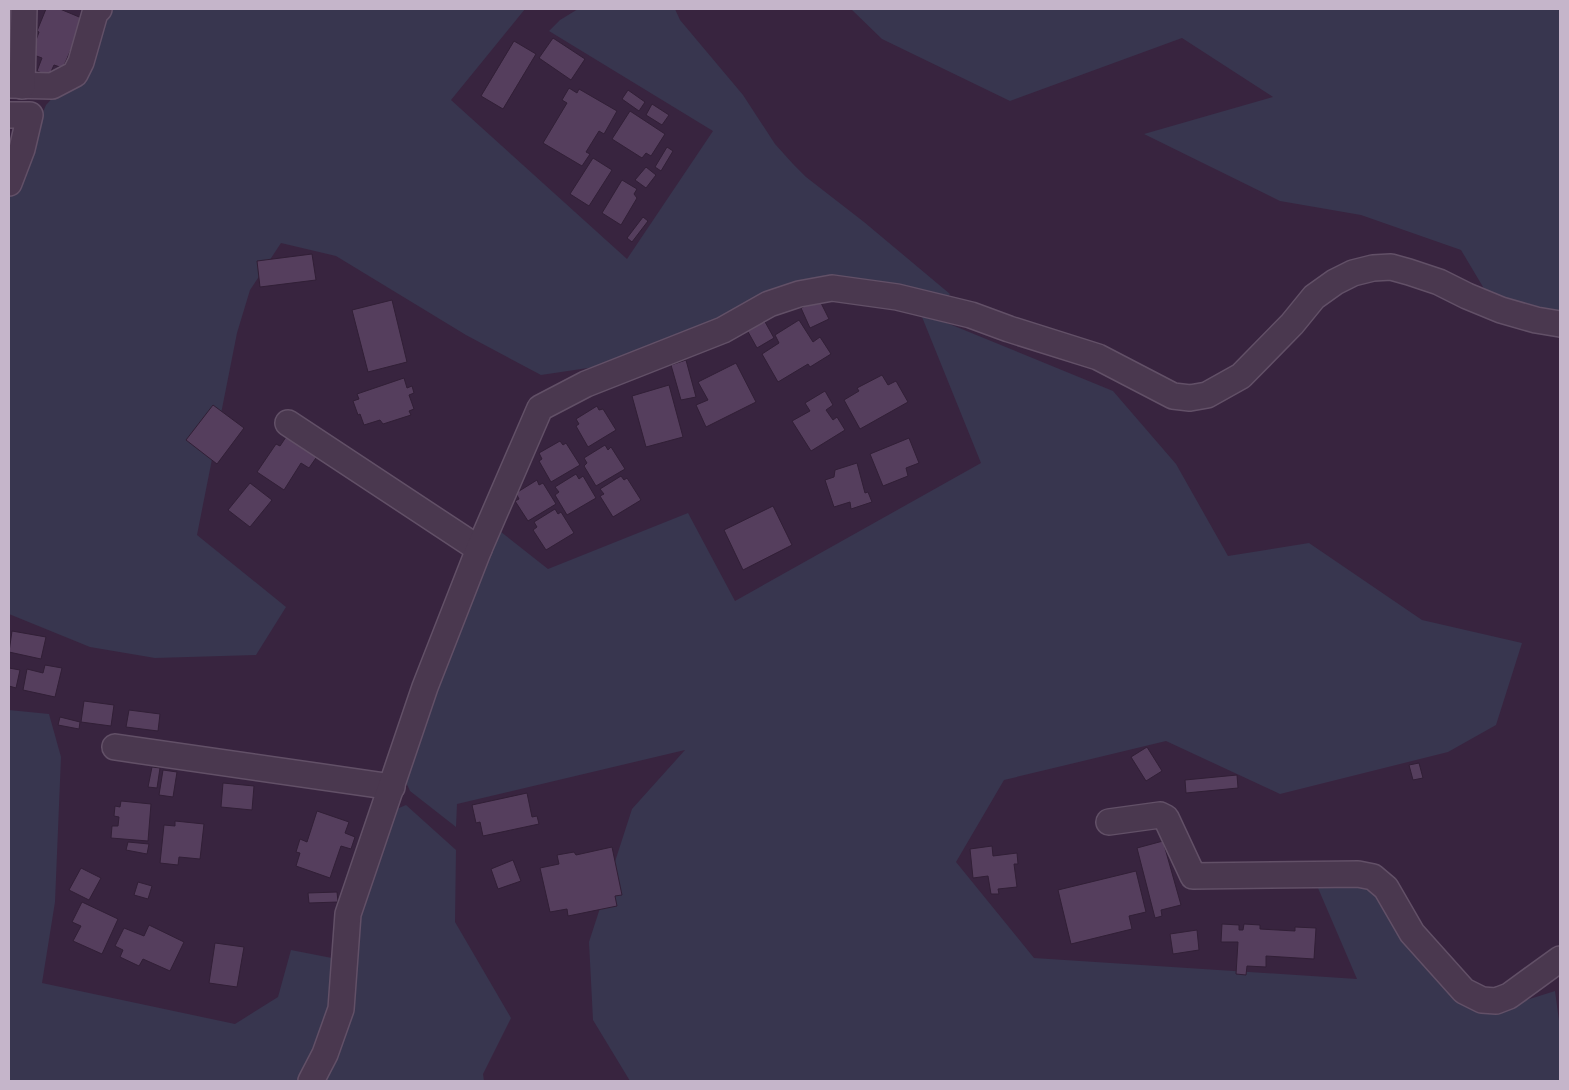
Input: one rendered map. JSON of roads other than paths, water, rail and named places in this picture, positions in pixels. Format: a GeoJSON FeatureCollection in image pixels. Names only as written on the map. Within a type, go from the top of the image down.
{"type":"FeatureCollection","features":[{"type":"Feature","properties":{"kind":"street"},"geometry":{"type":"LineString","coordinates":[[24,9],[15,86],[52,86],[75,74],[81,62],[95,13],[99,9]]}},
{"type":"Feature","properties":{"kind":"street"},"geometry":{"type":"LineString","coordinates":[[9,115],[30,115],[22,149],[9,183]]}},
{"type":"Feature","properties":{"kind":"street"},"geometry":{"type":"LineString","coordinates":[[311,1081],[325,1054],[341,1009],[348,914],[425,687],[479,549],[540,408],[586,384],[723,330],[768,304],[799,294],[832,288],[897,296],[971,315],[1098,356],[1173,396],[1190,398],[1207,395],[1241,376],[1292,324],[1314,297],[1352,273],[1373,268],[1391,267],[1409,272],[1439,282],[1500,310],[1536,320],[1560,324]]}},
{"type":"Feature","properties":{"kind":"street"},"geometry":{"type":"LineString","coordinates":[[288,423],[479,549]]}},
{"type":"Feature","properties":{"kind":"street"},"geometry":{"type":"LineString","coordinates":[[115,747],[392,787]]}},
{"type":"Feature","properties":{"kind":"street"},"geometry":{"type":"LineString","coordinates":[[1109,822],[1160,816],[1166,818],[1193,876],[1358,874],[1373,877],[1386,888],[1412,933],[1425,948],[1464,992],[1482,1000],[1496,1001],[1509,996],[1560,959]]}}]}
